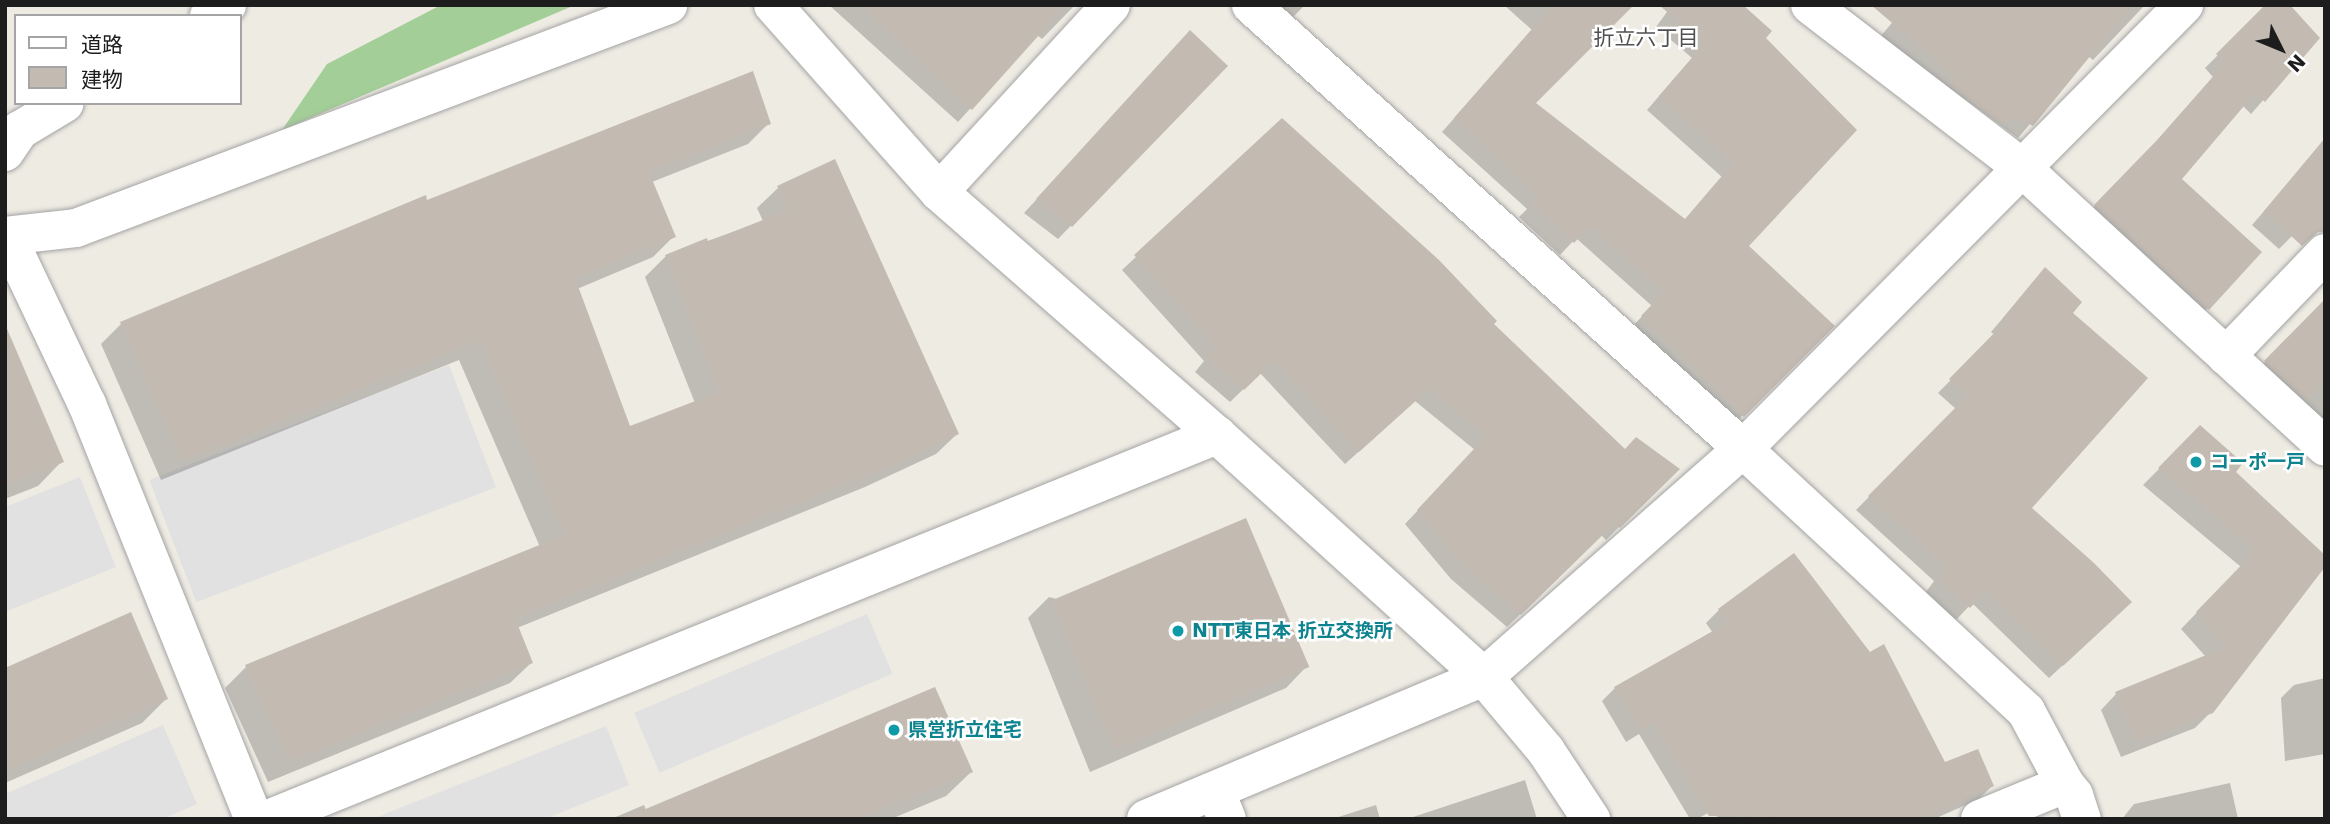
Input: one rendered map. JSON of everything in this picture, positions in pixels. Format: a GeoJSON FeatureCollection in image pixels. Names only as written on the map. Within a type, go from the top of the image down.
{"type":"FeatureCollection","features":[{"type":"Feature","properties":{"kind":"street"},"geometry":{"type":"LineString","coordinates":[[254,819],[88,404],[6,237],[76,228],[668,5]]}},
{"type":"Feature","properties":{"kind":"street"},"geometry":{"type":"LineString","coordinates":[[773,5],[939,192],[1217,435],[1484,677],[1546,751],[1591,819]]}},
{"type":"Feature","properties":{"kind":"street"},"geometry":{"type":"LineString","coordinates":[[939,192],[1111,5]]}},
{"type":"Feature","properties":{"kind":"street"},"geometry":{"type":"LineString","coordinates":[[1251,5],[1743,449],[2026,711],[2064,784],[2074,795],[2082,819]]}},
{"type":"Feature","properties":{"kind":"street"},"geometry":{"type":"LineString","coordinates":[[1146,819],[1221,805],[1484,677],[1743,449],[2184,5]]}},
{"type":"Feature","properties":{"kind":"street"},"geometry":{"type":"LineString","coordinates":[[1811,6],[2021,167],[2325,447]]}},
{"type":"Feature","properties":{"kind":"street"},"geometry":{"type":"LineString","coordinates":[[5,152],[20,130],[62,105]]}},
{"type":"Feature","properties":{"kind":"street"},"geometry":{"type":"LineString","coordinates":[[2226,356],[2325,253]]}},
{"type":"Feature","properties":{"kind":"street"},"geometry":{"type":"LineString","coordinates":[[268,819],[1217,435]]}},
{"type":"Feature","properties":{"kind":"street"},"geometry":{"type":"LineString","coordinates":[[1980,819],[2064,784]]}},
{"type":"Feature","properties":{"kind":"green space"},"geometry":{"type":"Polygon","coordinates":[[[441,5],[575,5],[282,130],[327,64],[441,5]]]}},
{"type":"Feature","properties":{"kind":"shaded area"},"geometry":{"type":"Polygon","coordinates":[[[449,365],[496,487],[196,602],[149,480],[449,365]]]}},
{"type":"Feature","properties":{"kind":"shaded area"},"geometry":{"type":"Polygon","coordinates":[[[80,477],[116,567],[5,612],[5,507],[80,477]]]}},
{"type":"Feature","properties":{"kind":"shaded area"},"geometry":{"type":"Polygon","coordinates":[[[867,614],[892,674],[660,773],[634,713],[867,614]]]}},
{"type":"Feature","properties":{"kind":"shaded area"},"geometry":{"type":"Polygon","coordinates":[[[163,725],[197,804],[163,819],[5,819],[5,794],[163,725]]]}},
{"type":"Feature","properties":{"kind":"shaded area"},"geometry":{"type":"Polygon","coordinates":[[[606,726],[629,785],[545,819],[372,819],[606,726]]]}},
{"type":"Feature","properties":{"kind":"building"},"geometry":{"type":"Polygon","coordinates":[[[860,5],[1066,5],[972,110],[860,5]]]}},
{"type":"Feature","properties":{"kind":"building"},"geometry":{"type":"Polygon","coordinates":[[[1553,5],[1634,5],[1536,103],[1685,219],[1733,163],[1659,96],[1704,44],[1659,5],[1743,5],[1772,31],[1766,38],[1857,130],[1749,246],[1835,326],[1744,417],[1641,316],[1664,292],[1590,226],[1574,243],[1531,203],[1538,195],[1454,118],[1553,5]]]}},
{"type":"Feature","properties":{"kind":"building"},"geometry":{"type":"Polygon","coordinates":[[[1871,5],[2132,5],[2033,126],[2018,118],[2000,123],[1950,85],[1956,77],[1871,5]]]}},
{"type":"Feature","properties":{"kind":"building"},"geometry":{"type":"Polygon","coordinates":[[[2265,5],[2290,5],[2320,38],[2265,102],[2255,93],[2182,179],[2262,252],[2209,310],[2094,205],[2159,138],[2225,63],[2216,54],[2265,5]]]}},
{"type":"Feature","properties":{"kind":"building"},"geometry":{"type":"Polygon","coordinates":[[[1190,30],[1228,66],[1072,227],[1036,199],[1190,30]]]}},
{"type":"Feature","properties":{"kind":"building"},"geometry":{"type":"Polygon","coordinates":[[[753,71],[771,124],[649,172],[676,237],[575,278],[630,426],[719,392],[665,255],[707,238],[708,242],[788,210],[777,186],[835,159],[959,434],[888,467],[515,618],[533,663],[289,762],[245,665],[564,535],[480,341],[182,461],[120,322],[426,195],[427,200],[753,71]]]}},
{"type":"Feature","properties":{"kind":"building"},"geometry":{"type":"Polygon","coordinates":[[[1282,118],[1439,260],[1497,321],[1494,324],[1625,449],[1636,437],[1680,469],[1620,528],[1615,523],[1521,615],[1464,566],[1417,510],[1486,436],[1429,389],[1359,452],[1274,361],[1244,390],[1206,358],[1216,347],[1134,255],[1282,118]]]}},
{"type":"Feature","properties":{"kind":"building"},"geometry":{"type":"Polygon","coordinates":[[[2325,138],[2325,232],[2318,232],[2302,246],[2264,211],[2325,138]]]}},
{"type":"Feature","properties":{"kind":"building"},"geometry":{"type":"Polygon","coordinates":[[[2045,267],[2082,302],[2073,313],[2148,378],[2032,508],[2094,563],[2132,602],[2063,666],[1986,591],[1970,608],[1937,578],[1946,567],[1868,496],[1968,395],[1949,379],[2006,321],[2003,318],[2045,267]]]}},
{"type":"Feature","properties":{"kind":"building"},"geometry":{"type":"Polygon","coordinates":[[[2325,299],[2325,381],[2306,400],[2264,361],[2325,299]]]}},
{"type":"Feature","properties":{"kind":"building"},"geometry":{"type":"Polygon","coordinates":[[[5,324],[64,462],[5,486],[5,324]]]}},
{"type":"Feature","properties":{"kind":"building"},"geometry":{"type":"Polygon","coordinates":[[[2200,425],[2243,463],[2236,472],[2325,555],[2325,567],[2213,713],[2136,742],[2115,692],[2226,647],[2196,612],[2255,551],[2158,468],[2200,425]]]}},
{"type":"Feature","properties":{"kind":"building","name":"NTT東日本 折立交換所"},"geometry":{"type":"Polygon","coordinates":[[[1246,518],[1309,667],[1114,750],[1051,601],[1246,518]]]}},
{"type":"Feature","properties":{"kind":"building"},"geometry":{"type":"Polygon","coordinates":[[[1794,553],[1870,652],[1884,644],[1945,762],[1978,749],[1994,786],[1921,819],[1709,816],[1653,723],[1640,730],[1614,687],[1727,623],[1718,609],[1794,553]]]}},
{"type":"Feature","properties":{"kind":"building"},"geometry":{"type":"Polygon","coordinates":[[[131,612],[168,699],[5,771],[5,668],[131,612]]]}},
{"type":"Feature","properties":{"kind":"building","name":"県営折立住宅"},"geometry":{"type":"Polygon","coordinates":[[[935,687],[973,772],[858,819],[622,819],[935,687]]]}},
{"type":"Feature","properties":{"kind":"place","name":"コーポ一戸"},"geometry":{"type":"Point","coordinates":[2196,462]}},
{"type":"Feature","properties":{"kind":"place","name":"NTT東日本 折立交換所"},"geometry":{"type":"Point","coordinates":[1178,631]}},
{"type":"Feature","properties":{"kind":"place","name":"県営折立住宅"},"geometry":{"type":"Point","coordinates":[894,730]}},
{"type":"Feature","properties":{"kind":"district","name":"折立六丁目"},"geometry":{"type":"Point","coordinates":[1646,38]}}]}
